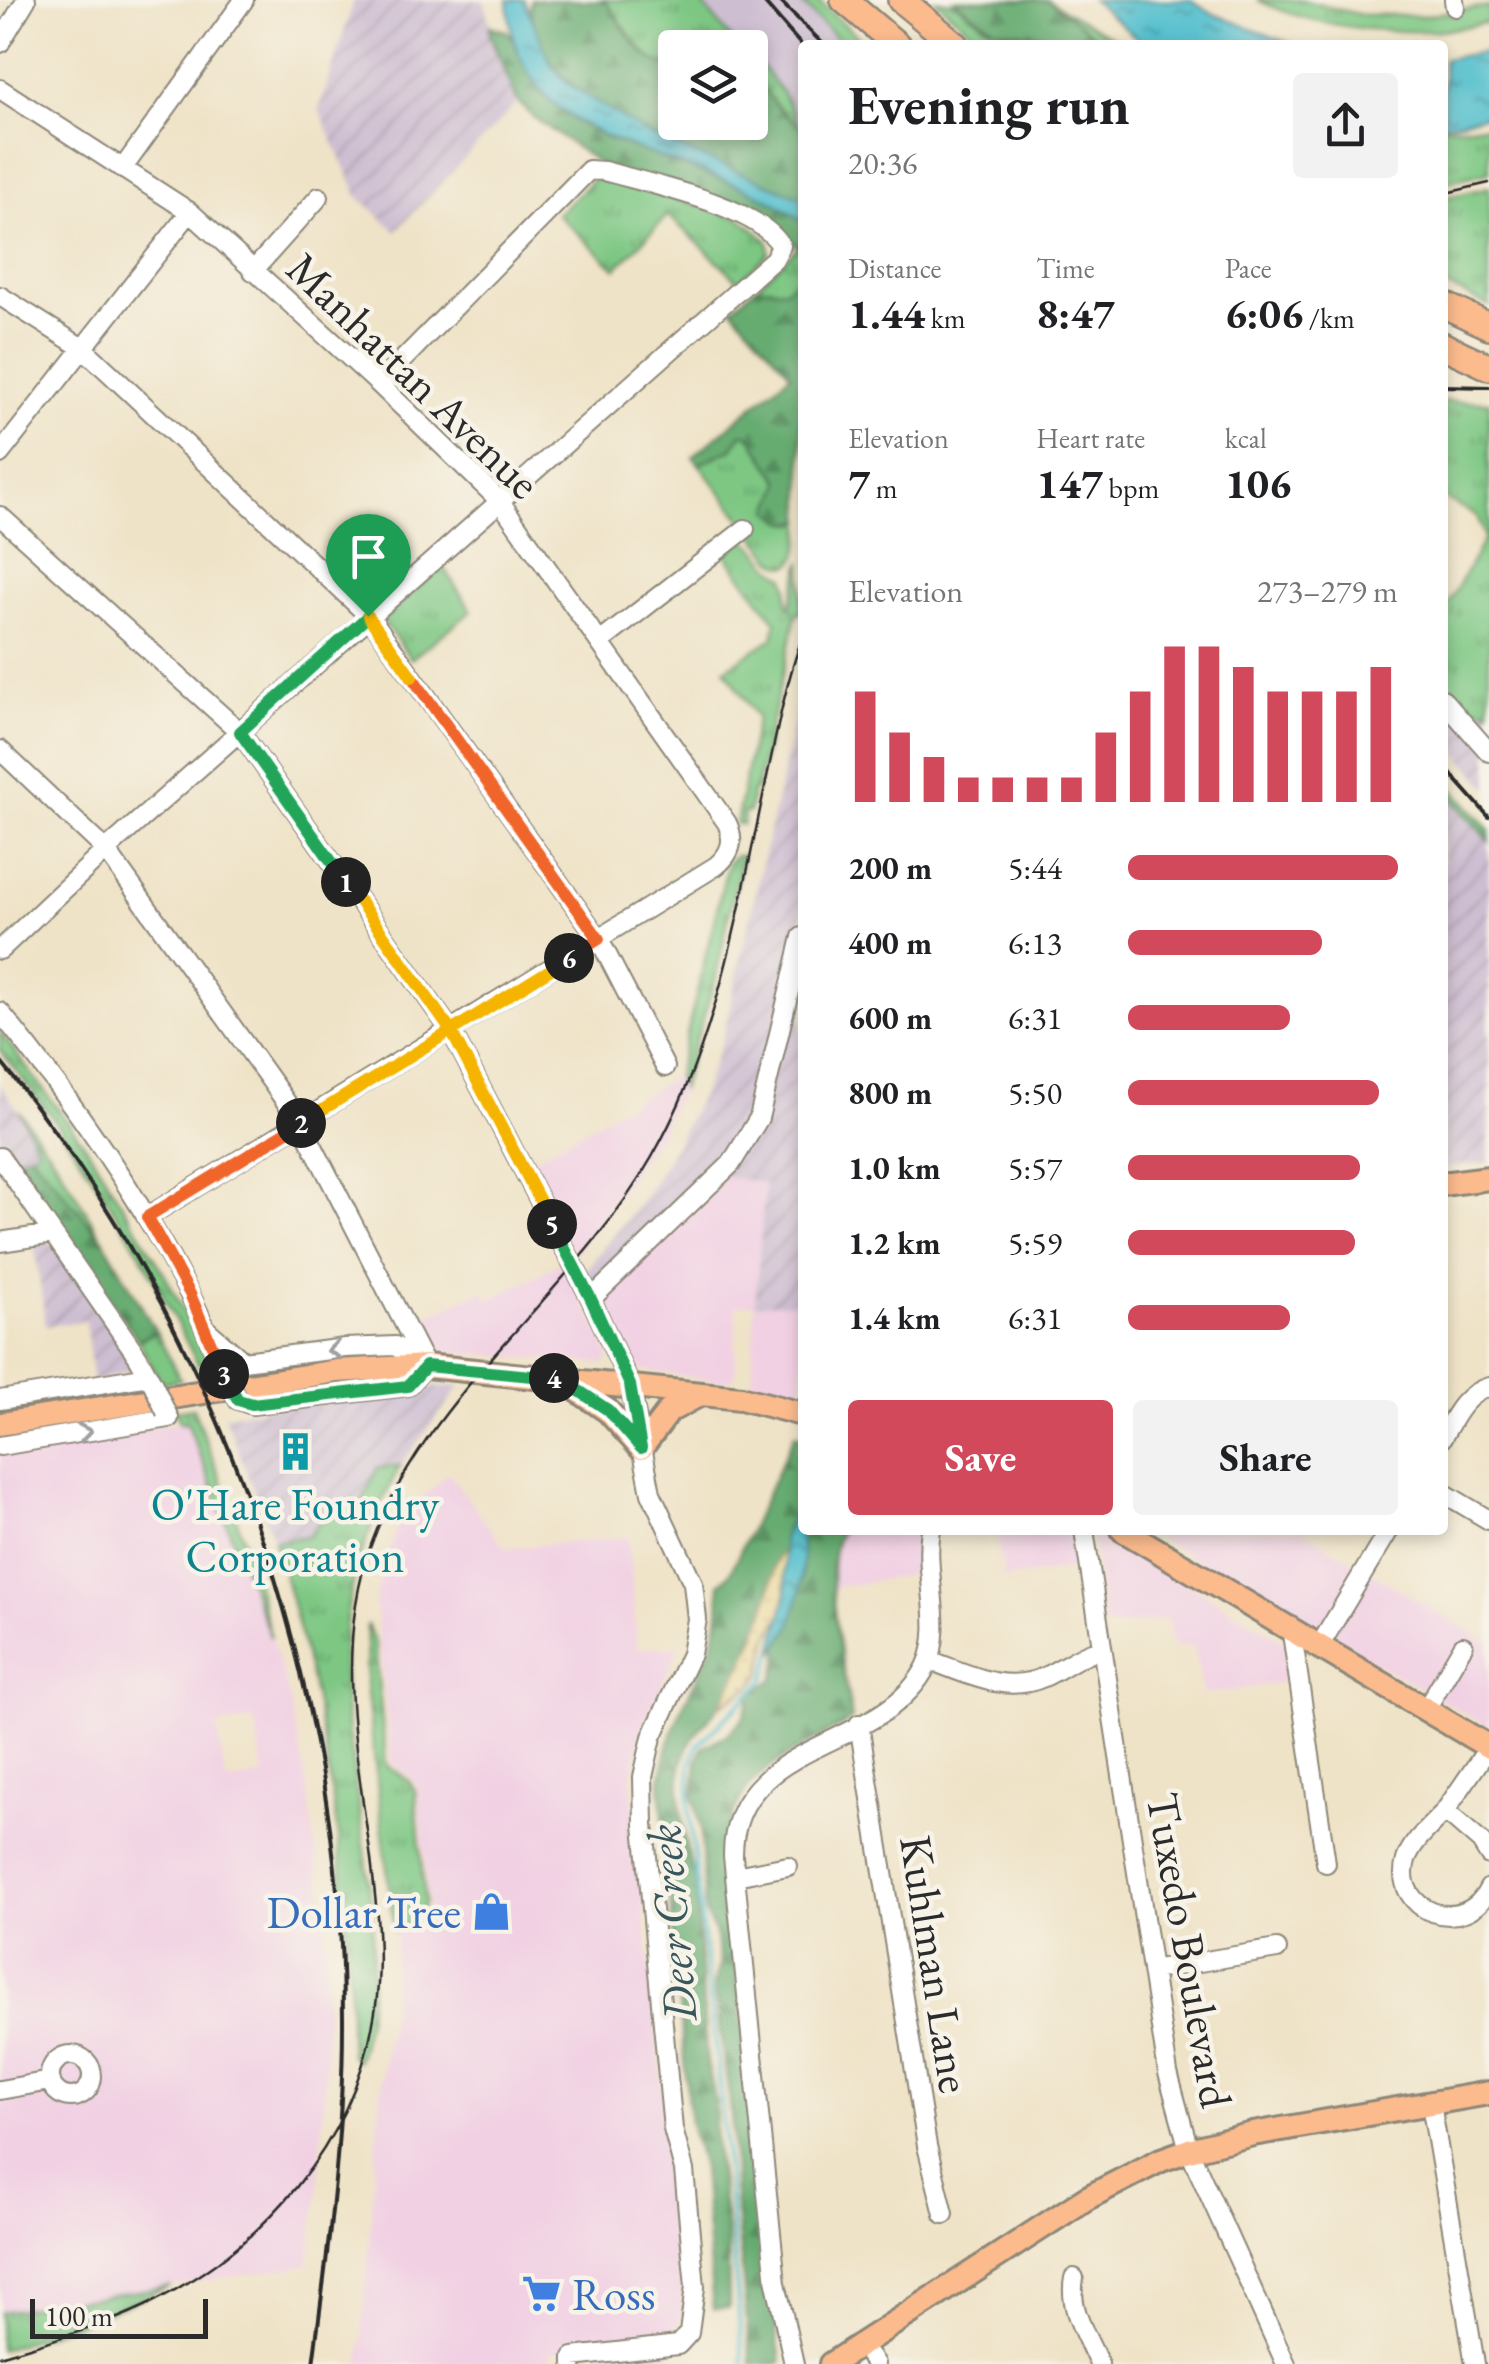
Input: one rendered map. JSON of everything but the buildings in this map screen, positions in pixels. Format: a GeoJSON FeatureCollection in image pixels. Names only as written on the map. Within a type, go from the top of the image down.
{"type":"FeatureCollection","features":[{"type":"Feature","properties":{"kind":"highway"},"geometry":{"type":"LineString","coordinates":[[844,0],[891,40]]}},
{"type":"Feature","properties":{"kind":"highway"},"geometry":{"type":"LineString","coordinates":[[900,0],[950,40]]}},
{"type":"Feature","properties":{"kind":"highway"},"geometry":{"type":"LineString","coordinates":[[1448,307],[1489,326]]}},
{"type":"Feature","properties":{"kind":"highway"},"geometry":{"type":"LineString","coordinates":[[1448,347],[1489,367]]}},
{"type":"Feature","properties":{"kind":"main road"},"geometry":{"type":"LineString","coordinates":[[1448,1183],[1489,1178]]}},
{"type":"Feature","properties":{"kind":"main road"},"geometry":{"type":"LineString","coordinates":[[0,1424],[337,1371],[426,1366],[741,1398],[798,1413]]}},
{"type":"Feature","properties":{"kind":"main road"},"geometry":{"type":"LineString","coordinates":[[561,1379],[608,1410],[641,1448],[669,1411],[702,1394]]}},
{"type":"Feature","properties":{"kind":"main road"},"geometry":{"type":"LineString","coordinates":[[1132,1535],[1489,1747]]}},
{"type":"Feature","properties":{"kind":"main road"},"geometry":{"type":"LineString","coordinates":[[832,2364],[868,2355],[1087,2198],[1188,2150],[1253,2134],[1489,2093]]}},
{"type":"Feature","properties":{"kind":"street"},"geometry":{"type":"LineString","coordinates":[[0,43],[26,0]]}},
{"type":"Feature","properties":{"kind":"street"},"geometry":{"type":"LineString","coordinates":[[122,168],[244,0]]}},
{"type":"Feature","properties":{"kind":"street","name":"Manhattan Avenue"},"geometry":{"type":"LineString","coordinates":[[0,89],[190,212],[379,384],[499,500],[600,642],[727,823],[732,841],[728,854],[716,866],[599,939]]}},
{"type":"Feature","properties":{"kind":"street"},"geometry":{"type":"LineString","coordinates":[[0,950],[368,616],[774,259],[781,246],[774,234],[742,213],[604,171],[589,170],[379,384]]}},
{"type":"Feature","properties":{"kind":"street"},"geometry":{"type":"LineString","coordinates":[[254,271],[319,197]]}},
{"type":"Feature","properties":{"kind":"street"},"geometry":{"type":"LineString","coordinates":[[0,454],[190,212]]}},
{"type":"Feature","properties":{"kind":"street"},"geometry":{"type":"LineString","coordinates":[[0,296],[84,349],[368,616],[599,939],[665,1066]]}},
{"type":"Feature","properties":{"kind":"street"},"geometry":{"type":"LineString","coordinates":[[0,516],[240,732],[451,1031],[591,1299],[630,1385],[651,1492],[693,1583],[697,1618],[691,1654],[652,1736],[643,1777],[670,2109],[684,2170],[695,2305],[690,2333],[678,2345],[573,2357],[573,2364]]}},
{"type":"Feature","properties":{"kind":"street"},"geometry":{"type":"LineString","coordinates":[[600,642],[745,530]]}},
{"type":"Feature","properties":{"kind":"street"},"geometry":{"type":"LineString","coordinates":[[1448,706],[1489,752]]}},
{"type":"Feature","properties":{"kind":"street"},"geometry":{"type":"LineString","coordinates":[[0,750],[106,850],[301,1123],[426,1366]]}},
{"type":"Feature","properties":{"kind":"street"},"geometry":{"type":"LineString","coordinates":[[147,1217],[599,939]]}},
{"type":"Feature","properties":{"kind":"street"},"geometry":{"type":"LineString","coordinates":[[591,1299],[731,1164],[752,1130],[759,1118],[798,953]]}},
{"type":"Feature","properties":{"kind":"street"},"geometry":{"type":"LineString","coordinates":[[0,1012],[66,1093],[147,1217],[207,1330],[244,1362]]}},
{"type":"Feature","properties":{"kind":"street"},"geometry":{"type":"LineString","coordinates":[[0,1157],[151,1380],[168,1415],[0,1446]]}},
{"type":"Feature","properties":{"kind":"street"},"geometry":{"type":"LineString","coordinates":[[0,1242],[53,1234]]}},
{"type":"Feature","properties":{"kind":"street"},"geometry":{"type":"LineString","coordinates":[[207,1330],[208,1341],[238,1400],[252,1404],[408,1386],[426,1366]]}},
{"type":"Feature","properties":{"kind":"street"},"geometry":{"type":"LineString","coordinates":[[222,1372],[244,1362],[345,1348],[394,1346],[426,1366]]}},
{"type":"Feature","properties":{"kind":"street"},"geometry":{"type":"LineString","coordinates":[[0,1400],[151,1380]]}},
{"type":"Feature","properties":{"kind":"street"},"geometry":{"type":"LineString","coordinates":[[1448,1429],[1468,1398],[1489,1387]]}},
{"type":"Feature","properties":{"kind":"street"},"geometry":{"type":"LineString","coordinates":[[1448,1496],[1489,1520]]}},
{"type":"Feature","properties":{"kind":"street"},"geometry":{"type":"LineString","coordinates":[[794,2364],[776,2283],[735,1876],[734,1828],[753,1791],[780,1768],[860,1724],[910,1690],[929,1660],[933,1629],[930,1535]]}},
{"type":"Feature","properties":{"kind":"street","name":"Tuxedo Boulevard"},"geometry":{"type":"LineString","coordinates":[[1085,1535],[1168,2073],[1188,2150],[1286,2364]]}},
{"type":"Feature","properties":{"kind":"street"},"geometry":{"type":"LineString","coordinates":[[1320,1645],[1386,1535]]}},
{"type":"Feature","properties":{"kind":"street"},"geometry":{"type":"LineString","coordinates":[[1291,1628],[1326,1864]]}},
{"type":"Feature","properties":{"kind":"street"},"geometry":{"type":"LineString","coordinates":[[1426,1710],[1463,1646]]}},
{"type":"Feature","properties":{"kind":"street"},"geometry":{"type":"LineString","coordinates":[[929,1660],[992,1682],[1018,1684],[1043,1677],[1082,1654],[1100,1649]]}},
{"type":"Feature","properties":{"kind":"street","name":"Kuhlman Lane"},"geometry":{"type":"LineString","coordinates":[[860,1724],[927,2146],[944,2214]]}},
{"type":"Feature","properties":{"kind":"street"},"geometry":{"type":"LineString","coordinates":[[1489,1747],[1406,1859],[1410,1892],[1426,1910],[1451,1916],[1478,1904],[1489,1888]]}},
{"type":"Feature","properties":{"kind":"street"},"geometry":{"type":"LineString","coordinates":[[1445,1811],[1481,1842],[1489,1855]]}},
{"type":"Feature","properties":{"kind":"street"},"geometry":{"type":"LineString","coordinates":[[735,1876],[788,1866]]}},
{"type":"Feature","properties":{"kind":"street"},"geometry":{"type":"LineString","coordinates":[[1152,1970],[1277,1949]]}},
{"type":"Feature","properties":{"kind":"street"},"geometry":{"type":"LineString","coordinates":[[0,2090],[50,2081]]}},
{"type":"Feature","properties":{"kind":"street"},"geometry":{"type":"LineString","coordinates":[[1432,2104],[1474,2364]]}},
{"type":"Feature","properties":{"kind":"street"},"geometry":{"type":"LineString","coordinates":[[1074,2278],[1074,2308],[1099,2364]]}},
{"type":"Feature","properties":{"kind":"shaded area"},"geometry":{"type":"Polygon","coordinates":[[[354,0],[484,0],[490,36],[518,102],[396,231],[359,198],[319,110],[354,0]]]}},
{"type":"Feature","properties":{"kind":"shaded area"},"geometry":{"type":"Polygon","coordinates":[[[699,0],[798,0],[839,40],[798,40],[798,120],[768,74],[768,30],[724,30],[699,0]]]}},
{"type":"Feature","properties":{"kind":"shaded area"},"geometry":{"type":"Polygon","coordinates":[[[798,705],[798,1302],[755,1304],[765,1184],[710,1173],[594,1289],[585,1271],[645,1196],[668,1159],[702,1093],[722,1041],[798,705]]]}},
{"type":"Feature","properties":{"kind":"shaded area"},"geometry":{"type":"Polygon","coordinates":[[[1467,705],[1489,710],[1489,788],[1448,743],[1448,723],[1467,705]]]}},
{"type":"Feature","properties":{"kind":"shaded area"},"geometry":{"type":"Polygon","coordinates":[[[1448,795],[1489,841],[1489,1162],[1448,1167],[1448,795]]]}},
{"type":"Feature","properties":{"kind":"shaded area"},"geometry":{"type":"Polygon","coordinates":[[[677,1076],[681,1088],[659,1134],[575,1255],[527,1163],[677,1076]]]}},
{"type":"Feature","properties":{"kind":"shaded area"},"geometry":{"type":"Polygon","coordinates":[[[0,1084],[38,1150],[14,1161],[0,1142],[0,1084]]]}},
{"type":"Feature","properties":{"kind":"shaded area"},"geometry":{"type":"Polygon","coordinates":[[[724,1176],[765,1184],[755,1303],[798,1302],[798,1394],[756,1386],[752,1381],[755,1304],[736,1305],[735,1377],[724,1382],[638,1369],[623,1350],[603,1299],[724,1176]]]}},
{"type":"Feature","properties":{"kind":"shaded area"},"geometry":{"type":"Polygon","coordinates":[[[49,1241],[111,1325],[133,1366],[131,1370],[93,1382],[85,1321],[46,1326],[34,1243],[49,1241]]]}},
{"type":"Feature","properties":{"kind":"shaded area"},"geometry":{"type":"Polygon","coordinates":[[[564,1261],[610,1356],[605,1364],[438,1351],[429,1346],[414,1322],[484,1290],[490,1300],[564,1261]]]}},
{"type":"Feature","properties":{"kind":"shaded area"},"geometry":{"type":"Polygon","coordinates":[[[461,1385],[400,1466],[377,1468],[361,1505],[325,1512],[309,1536],[274,1541],[224,1415],[461,1385]]]}},
{"type":"Feature","properties":{"kind":"shaded area"},"geometry":{"type":"Polygon","coordinates":[[[187,1421],[271,1638],[290,1699],[307,1785],[321,1887],[326,1966],[326,2059],[318,2199],[308,2265],[0,2312],[0,1450],[187,1421]],[[255,1720],[217,1726],[226,1782],[264,1776],[255,1720]]]}},
{"type":"Feature","properties":{"kind":"shaded area"},"geometry":{"type":"Polygon","coordinates":[[[449,1473],[505,1548],[628,1537],[637,1648],[679,1646],[642,1731],[631,1780],[684,2306],[672,2338],[673,2364],[599,2364],[597,2347],[551,2352],[551,2364],[360,2364],[396,1934],[425,1915],[428,1901],[418,1789],[411,1778],[391,1763],[375,1602],[382,1568],[402,1517],[449,1473]]]}},
{"type":"Feature","properties":{"kind":"shaded area"},"geometry":{"type":"Polygon","coordinates":[[[840,1535],[919,1535],[920,1573],[832,1588],[831,1553],[840,1535]]]}},
{"type":"Feature","properties":{"kind":"shaded area"},"geometry":{"type":"Polygon","coordinates":[[[1077,1535],[1081,1567],[1004,1579],[997,1536],[1077,1535]]]}},
{"type":"Feature","properties":{"kind":"shaded area"},"geometry":{"type":"Polygon","coordinates":[[[1107,1535],[1280,1639],[1285,1645],[1290,1681],[1203,1695],[1194,1645],[1173,1647],[1167,1619],[1105,1627],[1092,1538],[1107,1535]]]}},
{"type":"Feature","properties":{"kind":"shaded area"},"geometry":{"type":"Polygon","coordinates":[[[1153,1535],[1309,1535],[1489,1643],[1489,1727],[1153,1535]]]}},
{"type":"Feature","properties":{"kind":"green space"},"geometry":{"type":"Polygon","coordinates":[[[531,0],[605,1],[643,52],[658,62],[658,139],[611,114],[578,90],[552,62],[536,30],[531,0]]]}},
{"type":"Feature","properties":{"kind":"green space"},"geometry":{"type":"Polygon","coordinates":[[[602,0],[699,0],[724,30],[658,30],[658,62],[642,50],[602,0]]]}},
{"type":"Feature","properties":{"kind":"green space"},"geometry":{"type":"Polygon","coordinates":[[[798,0],[817,0],[862,40],[839,40],[798,0]]]}},
{"type":"Feature","properties":{"kind":"green space"},"geometry":{"type":"Polygon","coordinates":[[[935,0],[954,4],[989,27],[1049,40],[981,40],[935,0]]]}},
{"type":"Feature","properties":{"kind":"green space"},"geometry":{"type":"Polygon","coordinates":[[[953,0],[1048,0],[1100,40],[1052,40],[1045,35],[995,29],[953,0]]]}},
{"type":"Feature","properties":{"kind":"green space"},"geometry":{"type":"Polygon","coordinates":[[[1257,0],[1301,0],[1358,14],[1420,16],[1489,6],[1489,22],[1433,31],[1371,29],[1310,19],[1257,0]]]}},
{"type":"Feature","properties":{"kind":"green space"},"geometry":{"type":"Polygon","coordinates":[[[1050,2],[1117,40],[1100,40],[1050,2]]]}},
{"type":"Feature","properties":{"kind":"green space"},"geometry":{"type":"Polygon","coordinates":[[[490,26],[509,32],[542,94],[578,123],[611,140],[750,190],[798,217],[798,244],[769,219],[601,165],[518,102],[490,35],[490,26]]]}},
{"type":"Feature","properties":{"kind":"green space"},"geometry":{"type":"Polygon","coordinates":[[[768,74],[782,92],[798,125],[768,94],[768,74]]]}},
{"type":"Feature","properties":{"kind":"green space"},"geometry":{"type":"Polygon","coordinates":[[[768,95],[798,125],[798,196],[661,140],[768,140],[768,95]]]}},
{"type":"Feature","properties":{"kind":"green space"},"geometry":{"type":"Polygon","coordinates":[[[1448,126],[1489,126],[1489,172],[1448,182],[1448,126]]]}},
{"type":"Feature","properties":{"kind":"green space"},"geometry":{"type":"Polygon","coordinates":[[[596,177],[739,217],[768,241],[769,253],[739,281],[668,215],[616,269],[557,214],[596,177]]]}},
{"type":"Feature","properties":{"kind":"green space"},"geometry":{"type":"Polygon","coordinates":[[[1489,187],[1489,306],[1448,287],[1448,197],[1489,187]]]}},
{"type":"Feature","properties":{"kind":"green space"},"geometry":{"type":"Polygon","coordinates":[[[798,247],[798,281],[785,289],[756,287],[798,247]]]}},
{"type":"Feature","properties":{"kind":"green space"},"geometry":{"type":"Polygon","coordinates":[[[798,279],[798,521],[793,523],[770,510],[781,482],[750,436],[742,434],[732,449],[699,464],[693,457],[791,374],[732,308],[756,287],[785,289],[798,279]]]}},
{"type":"Feature","properties":{"kind":"green space"},"geometry":{"type":"Polygon","coordinates":[[[1448,401],[1489,402],[1489,710],[1467,705],[1458,712],[1448,697],[1448,604],[1485,538],[1477,516],[1448,500],[1448,401]]]}},
{"type":"Feature","properties":{"kind":"green space"},"geometry":{"type":"Polygon","coordinates":[[[742,434],[750,436],[781,483],[798,523],[798,555],[794,562],[781,565],[772,558],[699,464],[732,449],[742,434]]]}},
{"type":"Feature","properties":{"kind":"green space"},"geometry":{"type":"Polygon","coordinates":[[[744,539],[785,577],[790,607],[798,576],[798,612],[756,790],[743,824],[736,824],[757,717],[725,669],[773,638],[776,622],[725,554],[744,539]]]}},
{"type":"Feature","properties":{"kind":"green space"},"geometry":{"type":"Polygon","coordinates":[[[442,566],[472,611],[411,659],[382,620],[442,566]]]}},
{"type":"Feature","properties":{"kind":"green space"},"geometry":{"type":"Polygon","coordinates":[[[1448,783],[1489,829],[1489,841],[1448,795],[1448,783]]]}},
{"type":"Feature","properties":{"kind":"green space"},"geometry":{"type":"Polygon","coordinates":[[[742,856],[715,981],[681,1088],[677,1076],[728,862],[742,856]]]}},
{"type":"Feature","properties":{"kind":"green space"},"geometry":{"type":"Polygon","coordinates":[[[0,1032],[88,1149],[163,1271],[216,1374],[204,1376],[146,1263],[99,1186],[0,1050],[0,1032]]]}},
{"type":"Feature","properties":{"kind":"green space"},"geometry":{"type":"Polygon","coordinates":[[[19,1111],[57,1163],[104,1241],[30,1153],[38,1149],[19,1111]]]}},
{"type":"Feature","properties":{"kind":"green space"},"geometry":{"type":"Polygon","coordinates":[[[30,1153],[104,1241],[156,1332],[138,1340],[14,1161],[30,1153]]]}},
{"type":"Feature","properties":{"kind":"green space"},"geometry":{"type":"Polygon","coordinates":[[[156,1332],[181,1380],[161,1383],[138,1340],[156,1332]]]}},
{"type":"Feature","properties":{"kind":"green space"},"geometry":{"type":"Polygon","coordinates":[[[193,1408],[247,1547],[271,1638],[187,1422],[180,1422],[175,1411],[193,1408]]]}},
{"type":"Feature","properties":{"kind":"green space"},"geometry":{"type":"Polygon","coordinates":[[[795,1434],[798,1435],[798,1535],[840,1535],[832,1567],[833,1593],[852,1719],[760,1775],[734,1813],[727,1839],[726,1871],[781,2362],[751,2364],[731,2111],[714,1986],[720,1964],[716,1935],[705,1913],[701,1828],[693,1796],[697,1761],[703,1747],[728,1734],[743,1719],[752,1693],[773,1680],[778,1643],[797,1603],[803,1559],[783,1550],[780,1555],[747,1654],[722,1701],[689,1744],[680,1775],[682,1821],[695,1877],[707,2063],[716,2103],[715,2139],[728,2241],[729,2308],[713,2309],[702,2168],[690,2123],[660,1783],[674,1726],[715,1635],[719,1584],[730,1573],[795,1434]]]}},
{"type":"Feature","properties":{"kind":"green space"},"geometry":{"type":"Polygon","coordinates":[[[400,1466],[358,1566],[344,1647],[346,1711],[368,1873],[373,1947],[366,2022],[357,2061],[350,2054],[346,1924],[332,1794],[308,1667],[274,1541],[309,1536],[336,1507],[361,1505],[377,1468],[400,1466]]]}},
{"type":"Feature","properties":{"kind":"green space"},"geometry":{"type":"Polygon","coordinates":[[[367,1624],[375,1644],[386,1764],[415,1790],[425,1902],[414,1920],[394,1930],[366,1686],[367,1624]]]}},
{"type":"Feature","properties":{"kind":"green space"},"geometry":{"type":"Polygon","coordinates":[[[170,2286],[86,2321],[0,2350],[0,2312],[170,2286]]]}},
{"type":"Feature","properties":{"kind":"sand"},"geometry":{"type":"Polygon","coordinates":[[[783,1550],[787,1577],[783,1612],[768,1639],[761,1674],[750,1687],[719,1706],[756,1633],[783,1550]]]}},
{"type":"Feature","properties":{"kind":"water"},"geometry":{"type":"Polygon","coordinates":[[[508,0],[524,0],[552,66],[569,84],[658,140],[798,196],[798,218],[762,196],[621,143],[578,121],[543,93],[519,53],[508,0]]]}},
{"type":"Feature","properties":{"kind":"water"},"geometry":{"type":"Polygon","coordinates":[[[1092,0],[1191,0],[1216,15],[1281,40],[1139,40],[1092,0]]]}},
{"type":"Feature","properties":{"kind":"water"},"geometry":{"type":"Polygon","coordinates":[[[1489,51],[1489,115],[1448,123],[1448,58],[1489,51]]]}},
{"type":"Feature","properties":{"kind":"water"},"geometry":{"type":"Polygon","coordinates":[[[798,1501],[803,1559],[800,1592],[791,1626],[772,1655],[786,1595],[783,1539],[798,1501]]]}},
{"type":"Feature","properties":{"kind":"waterway","name":"Deer Creek"},"geometry":{"type":"LineString","coordinates":[[743,2364],[720,2085],[689,1810],[690,1763],[698,1745],[765,1679],[772,1653]]}},
{"type":"Feature","properties":{"kind":"tram line"},"geometry":{"type":"LineString","coordinates":[[1448,193],[1489,183]]}},
{"type":"Feature","properties":{"kind":"tram line"},"geometry":{"type":"LineString","coordinates":[[0,2356],[128,2314],[188,2282],[228,2254],[264,2223],[296,2187],[347,2106],[364,2060],[379,1974],[377,1916],[355,1741],[351,1662],[353,1622],[371,1545],[396,1490],[427,1439],[619,1208],[675,1112],[724,972],[798,650]]}},
{"type":"Feature","properties":{"kind":"railway"},"geometry":{"type":"LineString","coordinates":[[762,0],[798,41]]}},
{"type":"Feature","properties":{"kind":"railway"},"geometry":{"type":"LineString","coordinates":[[779,0],[819,40]]}},
{"type":"Feature","properties":{"kind":"railway"},"geometry":{"type":"LineString","coordinates":[[1448,386],[1489,387]]}},
{"type":"Feature","properties":{"kind":"railway"},"geometry":{"type":"LineString","coordinates":[[1448,771],[1489,817]]}},
{"type":"Feature","properties":{"kind":"railway"},"geometry":{"type":"LineString","coordinates":[[0,1061],[77,1164],[145,1274],[204,1392],[254,1514],[293,1640],[321,1769],[338,1898],[343,2026],[337,2153],[313,2364]]}},
{"type":"Feature","properties":{"kind":"place","name":"O'Hare Foundry Corporation"},"geometry":{"type":"Point","coordinates":[295,1451]}},
{"type":"Feature","properties":{"kind":"place","name":"Dollar Tree"},"geometry":{"type":"Point","coordinates":[491,1912]}},
{"type":"Feature","properties":{"kind":"place","name":"Ross"},"geometry":{"type":"Point","coordinates":[542,2294]}},
{"type":"Feature","properties":{"kind":"route"},"geometry":{"type":"LineString","coordinates":[[368,616],[240,732],[451,1031],[147,1217],[190,1294],[223,1373],[242,1403],[408,1386],[426,1366],[561,1379],[608,1410],[641,1448],[630,1385],[591,1299],[451,1031],[599,939],[368,616]]}}]}
